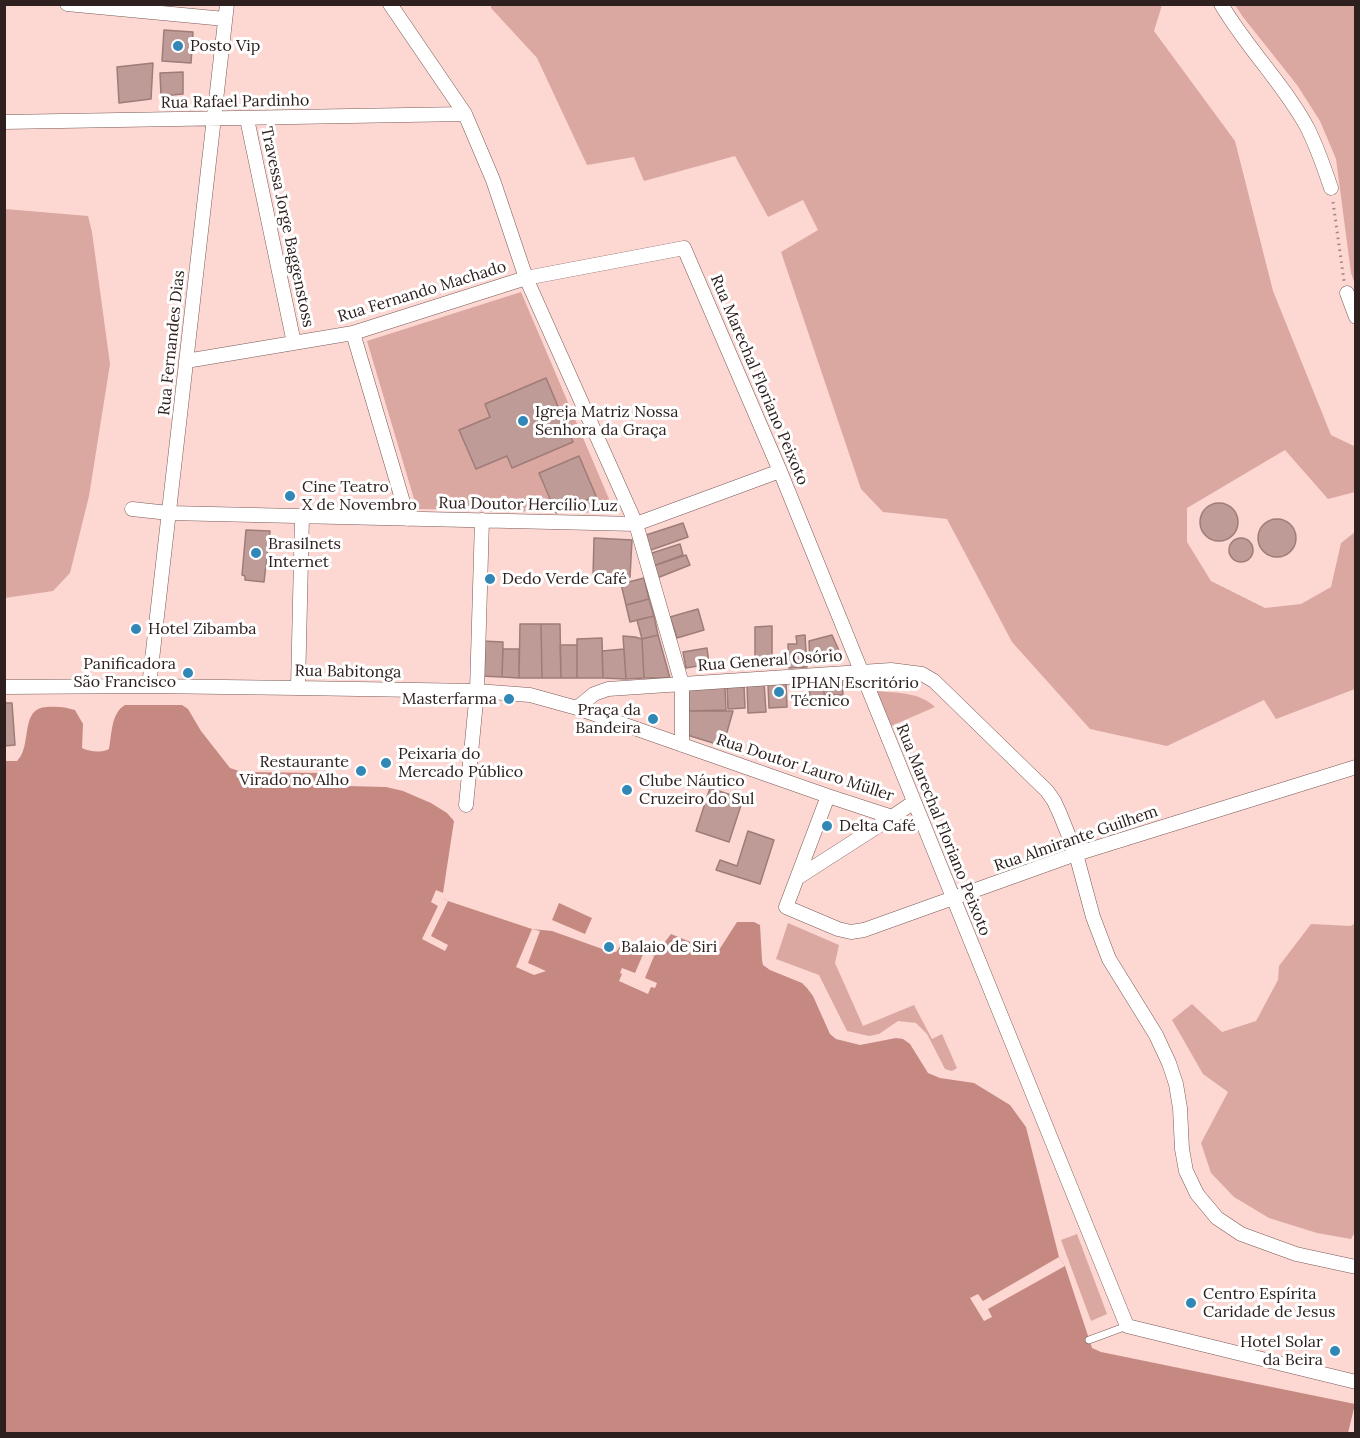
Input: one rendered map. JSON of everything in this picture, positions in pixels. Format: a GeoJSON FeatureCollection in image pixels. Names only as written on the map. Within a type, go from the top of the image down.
{"type":"FeatureCollection","features":[{"type":"Feature","properties":{"kind":"street"},"geometry":{"type":"LineString","coordinates":[[67,4],[225,19]]}},
{"type":"Feature","properties":{"kind":"street","name":"Rua Fernandes Dias"},"geometry":{"type":"LineString","coordinates":[[149,686],[227,4]]}},
{"type":"Feature","properties":{"kind":"street"},"geometry":{"type":"LineString","coordinates":[[390,4],[465,114],[494,180],[525,278],[636,524],[682,684],[682,745]]}},
{"type":"Feature","properties":{"kind":"street"},"geometry":{"type":"LineString","coordinates":[[1221,4],[1232,23],[1284,91],[1306,126],[1322,160],[1331,188]]}},
{"type":"Feature","properties":{"kind":"street","name":"Rua Rafael Pardinho"},"geometry":{"type":"LineString","coordinates":[[4,122],[465,114]]}},
{"type":"Feature","properties":{"kind":"street","name":"Travessa Jorge Baggenstoss"},"geometry":{"type":"LineString","coordinates":[[247,119],[294,343]]}},
{"type":"Feature","properties":{"kind":"street","name":"Rua Fernando Machado"},"geometry":{"type":"LineString","coordinates":[[186,361],[354,333],[525,278],[684,248]]}},
{"type":"Feature","properties":{"kind":"street","name":"Rua Marechal Floriano Peixoto"},"geometry":{"type":"LineString","coordinates":[[684,248],[780,471],[1127,1326]]}},
{"type":"Feature","properties":{"kind":"street"},"geometry":{"type":"LineString","coordinates":[[1347,292],[1356,317]]}},
{"type":"Feature","properties":{"kind":"street"},"geometry":{"type":"LineString","coordinates":[[354,333],[408,519]]}},
{"type":"Feature","properties":{"kind":"street"},"geometry":{"type":"LineString","coordinates":[[636,524],[780,471]]}},
{"type":"Feature","properties":{"kind":"street","name":"Rua Doutor Hercílio Luz"},"geometry":{"type":"LineString","coordinates":[[132,508],[169,513],[636,524]]}},
{"type":"Feature","properties":{"kind":"street"},"geometry":{"type":"LineString","coordinates":[[298,688],[302,516]]}},
{"type":"Feature","properties":{"kind":"street"},"geometry":{"type":"LineString","coordinates":[[466,805],[477,691],[482,520]]}},
{"type":"Feature","properties":{"kind":"street","name":"Rua General Osório"},"geometry":{"type":"LineString","coordinates":[[682,684],[905,671],[922,674],[934,681],[1047,791],[1057,807],[1076,854],[1093,917],[1109,959],[1156,1035],[1169,1063],[1176,1084],[1180,1108],[1182,1149],[1186,1172],[1197,1194],[1217,1218],[1241,1234],[1296,1254],[1356,1267]]}},
{"type":"Feature","properties":{"kind":"street"},"geometry":{"type":"LineString","coordinates":[[577,708],[594,694],[608,689],[682,684]]}},
{"type":"Feature","properties":{"kind":"street","name":"Rua Babitonga"},"geometry":{"type":"LineString","coordinates":[[4,687],[298,688],[477,691],[530,695],[577,708],[682,745]]}},
{"type":"Feature","properties":{"kind":"street","name":"Rua Doutor Lauro Müller"},"geometry":{"type":"LineString","coordinates":[[682,745],[892,817],[914,802]]}},
{"type":"Feature","properties":{"kind":"street","name":"Rua Almirante Guilhem"},"geometry":{"type":"LineString","coordinates":[[828,796],[786,907],[838,929],[851,932],[864,930],[1076,854],[1356,767]]}},
{"type":"Feature","properties":{"kind":"street"},"geometry":{"type":"LineString","coordinates":[[797,878],[892,817]]}},
{"type":"Feature","properties":{"kind":"street"},"geometry":{"type":"LineString","coordinates":[[1127,1326],[1356,1382]]}},
{"type":"Feature","properties":{"kind":"lane"},"geometry":{"type":"LineString","coordinates":[[1089,1340],[1127,1326]]}},
{"type":"Feature","properties":{"kind":"path"},"geometry":{"type":"LineString","coordinates":[[1331,188],[1341,266],[1347,292]]}},
{"type":"Feature","properties":{"kind":"shaded area"},"geometry":{"type":"Polygon","coordinates":[[[491,5],[1162,5],[1154,31],[1235,141],[1273,291],[1331,435],[1356,447],[1355,492],[1328,499],[1285,450],[1187,508],[1187,542],[1211,581],[1265,608],[1301,604],[1331,587],[1341,543],[1355,532],[1355,689],[1276,719],[1264,700],[1167,746],[1090,729],[1012,642],[947,519],[883,512],[861,489],[781,252],[818,230],[803,200],[768,217],[735,156],[644,181],[634,157],[587,165],[537,58],[491,8],[491,5]]]}},
{"type":"Feature","properties":{"kind":"shaded area"},"geometry":{"type":"Polygon","coordinates":[[[1235,5],[1355,5],[1355,284],[1351,273],[1336,159],[1320,121],[1297,85],[1235,5]]]}},
{"type":"Feature","properties":{"kind":"shaded area"},"geometry":{"type":"Polygon","coordinates":[[[5,209],[88,216],[110,364],[89,496],[70,573],[53,591],[5,598],[5,209]]]}},
{"type":"Feature","properties":{"kind":"shaded area"},"geometry":{"type":"Polygon","coordinates":[[[521,292],[615,513],[417,509],[367,341],[521,292]]]}},
{"type":"Feature","properties":{"kind":"shaded area"},"geometry":{"type":"Polygon","coordinates":[[[877,691],[915,696],[935,707],[891,726],[877,691]]]}},
{"type":"Feature","properties":{"kind":"shaded area"},"geometry":{"type":"Polygon","coordinates":[[[125,705],[182,705],[188,709],[201,731],[230,768],[242,772],[323,773],[333,776],[346,786],[386,787],[403,791],[431,803],[447,813],[454,821],[443,893],[443,898],[448,901],[532,929],[552,931],[608,951],[616,952],[623,942],[654,956],[671,934],[715,952],[719,950],[737,922],[754,922],[760,925],[763,965],[802,983],[807,988],[830,1034],[836,1039],[860,1045],[896,1038],[903,1039],[910,1044],[928,1073],[940,1078],[974,1083],[1010,1105],[1026,1127],[1059,1257],[1065,1266],[1092,1348],[1101,1352],[1355,1404],[1348,1433],[5,1433],[4,761],[17,761],[22,754],[29,721],[38,709],[47,707],[75,710],[83,724],[82,748],[96,752],[109,749],[115,718],[125,705]]]}},
{"type":"Feature","properties":{"kind":"shaded area"},"geometry":{"type":"Polygon","coordinates":[[[559,903],[592,918],[585,934],[552,920],[559,903]]]}},
{"type":"Feature","properties":{"kind":"shaded area"},"geometry":{"type":"Polygon","coordinates":[[[788,923],[839,945],[835,963],[863,1026],[914,1005],[932,1039],[942,1034],[957,1068],[952,1071],[945,1069],[927,1034],[916,1023],[898,1021],[879,1034],[869,1036],[847,1031],[819,975],[776,959],[788,923]]]}},
{"type":"Feature","properties":{"kind":"shaded area"},"geometry":{"type":"Polygon","coordinates":[[[1355,923],[1356,1230],[1351,1239],[1317,1233],[1269,1218],[1234,1197],[1211,1173],[1201,1143],[1228,1092],[1203,1074],[1172,1020],[1192,1004],[1222,1032],[1256,1021],[1278,980],[1279,966],[1311,924],[1351,926],[1355,923]]]}},
{"type":"Feature","properties":{"kind":"shaded area"},"geometry":{"type":"Polygon","coordinates":[[[1077,1234],[1107,1314],[1091,1321],[1061,1240],[1077,1234]]]}},
{"type":"Feature","properties":{"kind":"pier"},"geometry":{"type":"Polygon","coordinates":[[[436,890],[443,893],[443,898],[448,901],[431,936],[448,945],[445,951],[422,939],[438,906],[431,902],[436,890]]]}},
{"type":"Feature","properties":{"kind":"pier"},"geometry":{"type":"Polygon","coordinates":[[[532,929],[540,931],[528,963],[546,971],[534,975],[516,967],[532,929]]]}},
{"type":"Feature","properties":{"kind":"pier"},"geometry":{"type":"Polygon","coordinates":[[[644,952],[654,956],[645,978],[657,983],[655,988],[651,987],[648,994],[619,981],[622,968],[635,973],[644,952]]]}},
{"type":"Feature","properties":{"kind":"pier"},"geometry":{"type":"Polygon","coordinates":[[[1059,1257],[1065,1266],[988,1309],[992,1317],[984,1321],[970,1298],[978,1294],[983,1301],[1059,1257]]]}},
{"type":"Feature","properties":{"kind":"building","name":"Posto Vip"},"geometry":{"type":"Polygon","coordinates":[[[164,30],[193,32],[191,63],[162,61],[164,30]]]}},
{"type":"Feature","properties":{"kind":"building"},"geometry":{"type":"Polygon","coordinates":[[[153,63],[151,99],[119,103],[117,67],[153,63]]]}},
{"type":"Feature","properties":{"kind":"building"},"geometry":{"type":"Polygon","coordinates":[[[183,72],[183,94],[161,96],[160,73],[183,72]]]}},
{"type":"Feature","properties":{"kind":"building","name":"Igreja Matriz Nossa Senhora da Graça"},"geometry":{"type":"Polygon","coordinates":[[[546,378],[573,442],[512,468],[507,456],[476,469],[459,430],[490,417],[485,404],[546,378]]]}},
{"type":"Feature","properties":{"kind":"building"},"geometry":{"type":"Polygon","coordinates":[[[579,456],[596,496],[556,513],[539,473],[579,456]]]}},
{"type":"Feature","properties":{"kind":"building"},"geometry":{"type":"Polygon","coordinates":[[[1219,503],[1233,508],[1238,522],[1233,536],[1219,541],[1205,536],[1200,522],[1205,508],[1219,503]]]}},
{"type":"Feature","properties":{"kind":"building"},"geometry":{"type":"Polygon","coordinates":[[[1277,519],[1291,524],[1296,538],[1291,552],[1277,557],[1263,552],[1258,538],[1263,524],[1277,519]]]}},
{"type":"Feature","properties":{"kind":"building"},"geometry":{"type":"Polygon","coordinates":[[[683,523],[688,537],[648,551],[643,536],[683,523]]]}},
{"type":"Feature","properties":{"kind":"building","name":"Brasilnets Internet"},"geometry":{"type":"Polygon","coordinates":[[[246,530],[270,531],[264,582],[245,580],[245,576],[242,575],[246,530]]]}},
{"type":"Feature","properties":{"kind":"building"},"geometry":{"type":"Polygon","coordinates":[[[594,538],[632,540],[630,577],[593,576],[594,538]]]}},
{"type":"Feature","properties":{"kind":"building"},"geometry":{"type":"Polygon","coordinates":[[[1241,538],[1246,539],[1252,545],[1252,555],[1246,561],[1241,562],[1236,561],[1230,555],[1229,550],[1230,545],[1236,539],[1241,538]]]}},
{"type":"Feature","properties":{"kind":"building"},"geometry":{"type":"Polygon","coordinates":[[[680,544],[683,555],[653,566],[649,554],[680,544]]]}},
{"type":"Feature","properties":{"kind":"building"},"geometry":{"type":"Polygon","coordinates":[[[686,555],[690,565],[657,578],[653,566],[686,555]]]}},
{"type":"Feature","properties":{"kind":"building"},"geometry":{"type":"Polygon","coordinates":[[[644,578],[649,599],[626,605],[621,584],[644,578]]]}},
{"type":"Feature","properties":{"kind":"building"},"geometry":{"type":"Polygon","coordinates":[[[649,599],[654,616],[630,622],[626,605],[649,599]]]}},
{"type":"Feature","properties":{"kind":"building"},"geometry":{"type":"Polygon","coordinates":[[[698,609],[704,630],[677,638],[670,617],[698,609]]]}},
{"type":"Feature","properties":{"kind":"building"},"geometry":{"type":"Polygon","coordinates":[[[654,616],[658,635],[642,639],[637,620],[654,616]]]}},
{"type":"Feature","properties":{"kind":"building"},"geometry":{"type":"Polygon","coordinates":[[[520,624],[541,624],[542,678],[519,678],[520,624]]]}},
{"type":"Feature","properties":{"kind":"building"},"geometry":{"type":"Polygon","coordinates":[[[541,624],[560,624],[561,678],[542,678],[541,624]]]}},
{"type":"Feature","properties":{"kind":"building"},"geometry":{"type":"Polygon","coordinates":[[[772,626],[772,664],[755,665],[755,627],[772,626]]]}},
{"type":"Feature","properties":{"kind":"building"},"geometry":{"type":"Polygon","coordinates":[[[658,635],[670,678],[644,678],[642,639],[658,635]]]}},
{"type":"Feature","properties":{"kind":"building"},"geometry":{"type":"Polygon","coordinates":[[[805,635],[807,667],[789,668],[788,644],[797,644],[796,636],[805,635]]]}},
{"type":"Feature","properties":{"kind":"building"},"geometry":{"type":"Polygon","coordinates":[[[832,635],[841,655],[839,661],[810,664],[809,641],[832,635]]]}},
{"type":"Feature","properties":{"kind":"building"},"geometry":{"type":"Polygon","coordinates":[[[623,636],[642,639],[644,678],[626,679],[623,636]]]}},
{"type":"Feature","properties":{"kind":"building"},"geometry":{"type":"Polygon","coordinates":[[[602,638],[603,678],[577,678],[577,639],[602,638]]]}},
{"type":"Feature","properties":{"kind":"building"},"geometry":{"type":"Polygon","coordinates":[[[482,641],[503,642],[502,677],[481,676],[482,641]]]}},
{"type":"Feature","properties":{"kind":"building"},"geometry":{"type":"Polygon","coordinates":[[[560,645],[577,645],[577,678],[561,678],[560,645]]]}},
{"type":"Feature","properties":{"kind":"building"},"geometry":{"type":"Polygon","coordinates":[[[707,648],[709,664],[686,668],[683,652],[707,648]]]}},
{"type":"Feature","properties":{"kind":"building"},"geometry":{"type":"Polygon","coordinates":[[[503,649],[519,649],[519,678],[502,677],[503,649]]]}},
{"type":"Feature","properties":{"kind":"building"},"geometry":{"type":"Polygon","coordinates":[[[624,649],[626,679],[603,678],[602,651],[624,649]]]}},
{"type":"Feature","properties":{"kind":"building"},"geometry":{"type":"Polygon","coordinates":[[[824,679],[824,704],[810,705],[809,680],[824,679]]]}},
{"type":"Feature","properties":{"kind":"building"},"geometry":{"type":"Polygon","coordinates":[[[824,679],[842,679],[843,695],[824,695],[824,679]]]}},
{"type":"Feature","properties":{"kind":"building"},"geometry":{"type":"Polygon","coordinates":[[[786,682],[787,707],[769,708],[768,684],[786,682]]]}},
{"type":"Feature","properties":{"kind":"building"},"geometry":{"type":"Polygon","coordinates":[[[764,683],[766,712],[748,713],[747,684],[764,683]]]}},
{"type":"Feature","properties":{"kind":"building"},"geometry":{"type":"Polygon","coordinates":[[[744,685],[745,708],[728,709],[727,686],[744,685]]]}},
{"type":"Feature","properties":{"kind":"building"},"geometry":{"type":"Polygon","coordinates":[[[725,687],[726,710],[687,711],[686,689],[725,687]]]}},
{"type":"Feature","properties":{"kind":"building"},"geometry":{"type":"Polygon","coordinates":[[[4,703],[12,703],[15,745],[4,746],[4,703]]]}},
{"type":"Feature","properties":{"kind":"building"},"geometry":{"type":"Polygon","coordinates":[[[687,711],[733,711],[723,746],[687,735],[687,711]]]}},
{"type":"Feature","properties":{"kind":"building"},"geometry":{"type":"Polygon","coordinates":[[[710,788],[743,799],[729,842],[696,831],[710,788]]]}},
{"type":"Feature","properties":{"kind":"building"},"geometry":{"type":"Polygon","coordinates":[[[748,831],[774,840],[760,884],[716,870],[720,860],[737,866],[748,831]]]}},
{"type":"Feature","properties":{"kind":"place","name":"Posto Vip"},"geometry":{"type":"Point","coordinates":[178,46]}},
{"type":"Feature","properties":{"kind":"place","name":"Igreja Matriz Nossa Senhora da Graça"},"geometry":{"type":"Point","coordinates":[523,421]}},
{"type":"Feature","properties":{"kind":"place","name":"Cine Teatro X de Novembro"},"geometry":{"type":"Point","coordinates":[290,496]}},
{"type":"Feature","properties":{"kind":"place","name":"Brasilnets Internet"},"geometry":{"type":"Point","coordinates":[256,553]}},
{"type":"Feature","properties":{"kind":"place","name":"Dedo Verde Café"},"geometry":{"type":"Point","coordinates":[490,579]}},
{"type":"Feature","properties":{"kind":"place","name":"Hotel Zibamba"},"geometry":{"type":"Point","coordinates":[136,629]}},
{"type":"Feature","properties":{"kind":"place","name":"Panificadora São Francisco"},"geometry":{"type":"Point","coordinates":[188,673]}},
{"type":"Feature","properties":{"kind":"place","name":"IPHAN Escritório Técnico"},"geometry":{"type":"Point","coordinates":[779,692]}},
{"type":"Feature","properties":{"kind":"place","name":"Masterfarma"},"geometry":{"type":"Point","coordinates":[509,699]}},
{"type":"Feature","properties":{"kind":"place","name":"Praça da Bandeira"},"geometry":{"type":"Point","coordinates":[653,719]}},
{"type":"Feature","properties":{"kind":"place","name":"Peixaria do Mercado Público"},"geometry":{"type":"Point","coordinates":[386,763]}},
{"type":"Feature","properties":{"kind":"place","name":"Restaurante Virado no Alho"},"geometry":{"type":"Point","coordinates":[361,771]}},
{"type":"Feature","properties":{"kind":"place","name":"Clube Náutico Cruzeiro do Sul"},"geometry":{"type":"Point","coordinates":[627,790]}},
{"type":"Feature","properties":{"kind":"place","name":"Delta Café"},"geometry":{"type":"Point","coordinates":[827,826]}},
{"type":"Feature","properties":{"kind":"place","name":"Balaio de Siri"},"geometry":{"type":"Point","coordinates":[609,947]}},
{"type":"Feature","properties":{"kind":"place","name":"Centro Espírita Caridade de Jesus"},"geometry":{"type":"Point","coordinates":[1191,1303]}},
{"type":"Feature","properties":{"kind":"place","name":"Hotel Solar da Beira"},"geometry":{"type":"Point","coordinates":[1335,1351]}}]}
